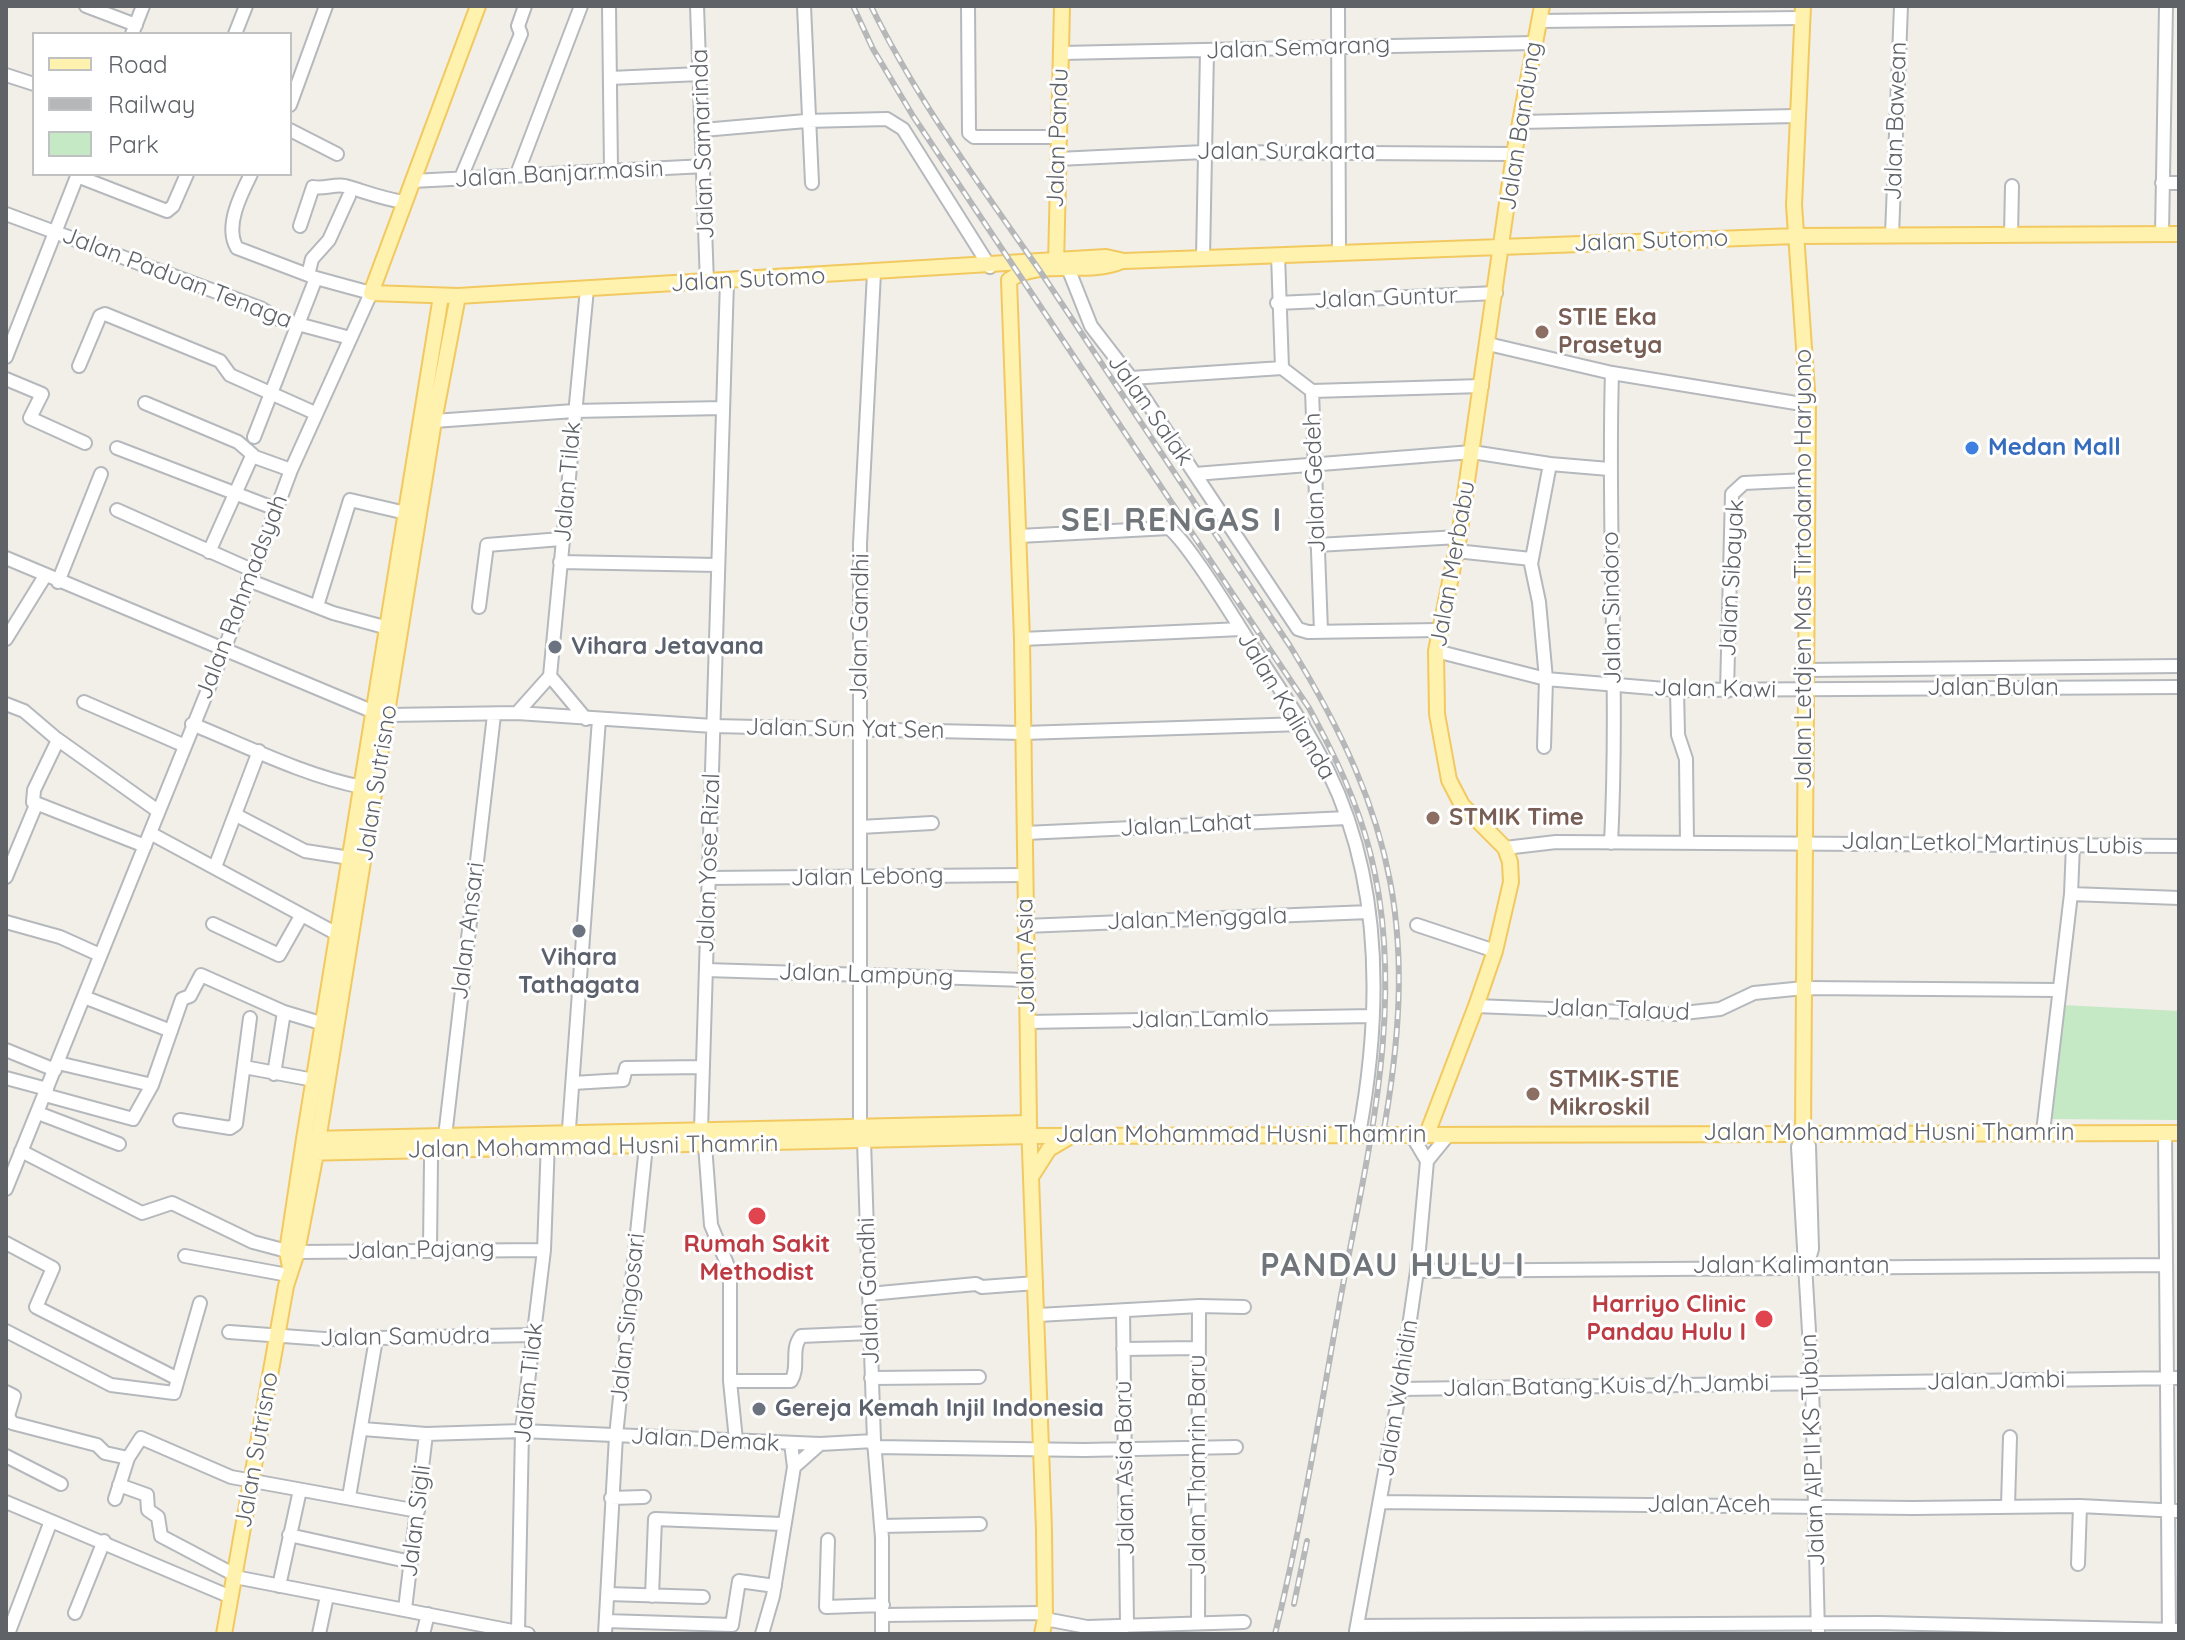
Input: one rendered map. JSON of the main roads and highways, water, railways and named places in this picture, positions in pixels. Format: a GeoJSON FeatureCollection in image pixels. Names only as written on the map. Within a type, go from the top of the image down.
{"type":"FeatureCollection","features":[{"type":"Feature","properties":{"kind":"main road","name":"Jalan Rahmadsyah"},"geometry":{"type":"LineString","coordinates":[[371,293],[478,6]]}},
{"type":"Feature","properties":{"kind":"main road","name":"Jalan Pandu"},"geometry":{"type":"LineString","coordinates":[[1060,265],[1057,137],[1062,6]]}},
{"type":"Feature","properties":{"kind":"main road","name":"Jalan Letdjen Mas Tirtodarmo Haryono"},"geometry":{"type":"LineString","coordinates":[[1803,12],[1796,116],[1796,236],[1808,405],[1803,1133]]}},
{"type":"Feature","properties":{"kind":"main road","name":"Jalan Bandung"},"geometry":{"type":"LineString","coordinates":[[1503,247],[1514,154],[1540,14]]}},
{"type":"Feature","properties":{"kind":"main road"},"geometry":{"type":"LineString","coordinates":[[1477,248],[1505,223]]}},
{"type":"Feature","properties":{"kind":"main road","name":"Jalan Sutomo"},"geometry":{"type":"LineString","coordinates":[[371,293],[458,296],[990,267],[1060,265],[1106,268],[1124,261],[1796,236],[2179,234]]}},
{"type":"Feature","properties":{"kind":"main road","name":"Jalan Merbabu"},"geometry":{"type":"LineString","coordinates":[[1427,1134],[1495,951],[1511,882],[1510,862],[1505,848],[1462,805],[1449,780],[1437,714],[1436,651],[1457,544],[1503,247]]}},
{"type":"Feature","properties":{"kind":"main road","name":"Jalan Sutomo"},"geometry":{"type":"LineString","coordinates":[[1011,278],[1060,265]]}},
{"type":"Feature","properties":{"kind":"main road","name":"Jalan Asia"},"geometry":{"type":"LineString","coordinates":[[1011,278],[1022,639],[1029,1130],[1038,1315],[1044,1622]]}},
{"type":"Feature","properties":{"kind":"main road","name":"Jalan Sutrisno"},"geometry":{"type":"LineString","coordinates":[[310,1146],[314,1080],[362,787],[381,713],[388,628],[441,296]]}},
{"type":"Feature","properties":{"kind":"main road","name":"Jalan Sutrisno"},"geometry":{"type":"LineString","coordinates":[[224,1634],[289,1271],[381,713],[458,296]]}},
{"type":"Feature","properties":{"kind":"main road","name":"Jalan Mohammad Husni Thamrin"},"geometry":{"type":"LineString","coordinates":[[568,1142],[701,1130],[860,1126],[1029,1130],[1072,1136],[2172,1133]]}},
{"type":"Feature","properties":{"kind":"main road"},"geometry":{"type":"LineString","coordinates":[[766,1128],[767,1145]]}},
{"type":"Feature","properties":{"kind":"main road","name":"Jalan Mohammad Husni Thamrin"},"geometry":{"type":"LineString","coordinates":[[310,1146],[444,1142],[767,1145],[1029,1130]]}},
{"type":"Feature","properties":{"kind":"main road"},"geometry":{"type":"LineString","coordinates":[[1031,1178],[1049,1149],[1072,1136]]}},
{"type":"Feature","properties":{"kind":"railway"},"geometry":{"type":"LineString","coordinates":[[853,6],[873,49],[913,116],[1309,708],[1344,778],[1370,852],[1381,908],[1385,964],[1379,1077],[1310,1468],[1275,1634]]}},
{"type":"Feature","properties":{"kind":"railway"},"geometry":{"type":"LineString","coordinates":[[871,6],[908,75],[950,142],[1040,271],[1290,646],[1355,769],[1376,826],[1390,883],[1398,941],[1393,1068],[1382,1140]]}},
{"type":"Feature","properties":{"kind":"railway"},"geometry":{"type":"LineString","coordinates":[[1294,1604],[1307,1541]]}},
{"type":"Feature","properties":{"kind":"place","name":"STIE Eka Prasetya"},"geometry":{"type":"Point","coordinates":[1542,332]}},
{"type":"Feature","properties":{"kind":"place","name":"Medan Mall"},"geometry":{"type":"Point","coordinates":[1972,448]}},
{"type":"Feature","properties":{"kind":"place","name":"Vihara Jetavana"},"geometry":{"type":"Point","coordinates":[555,647]}},
{"type":"Feature","properties":{"kind":"place","name":"STMIK Time"},"geometry":{"type":"Point","coordinates":[1433,818]}},
{"type":"Feature","properties":{"kind":"place","name":"Vihara Tathagata"},"geometry":{"type":"Point","coordinates":[579,931]}},
{"type":"Feature","properties":{"kind":"place","name":"STMIK-STIE Mikroskil"},"geometry":{"type":"Point","coordinates":[1533,1094]}},
{"type":"Feature","properties":{"kind":"place","name":"Rumah Sakit Methodist"},"geometry":{"type":"Point","coordinates":[757,1216]}},
{"type":"Feature","properties":{"kind":"place","name":"Harriyo Clinic Pandau Hulu I"},"geometry":{"type":"Point","coordinates":[1764,1319]}},
{"type":"Feature","properties":{"kind":"place","name":"Gereja Kemah Injil Indonesia"},"geometry":{"type":"Point","coordinates":[759,1409]}},
{"type":"Feature","properties":{"kind":"district","name":"SEI RENGAS I"},"geometry":{"type":"Point","coordinates":[1172,521]}},
{"type":"Feature","properties":{"kind":"district","name":"PANDAU HULU I"},"geometry":{"type":"Point","coordinates":[1393,1266]}}]}
